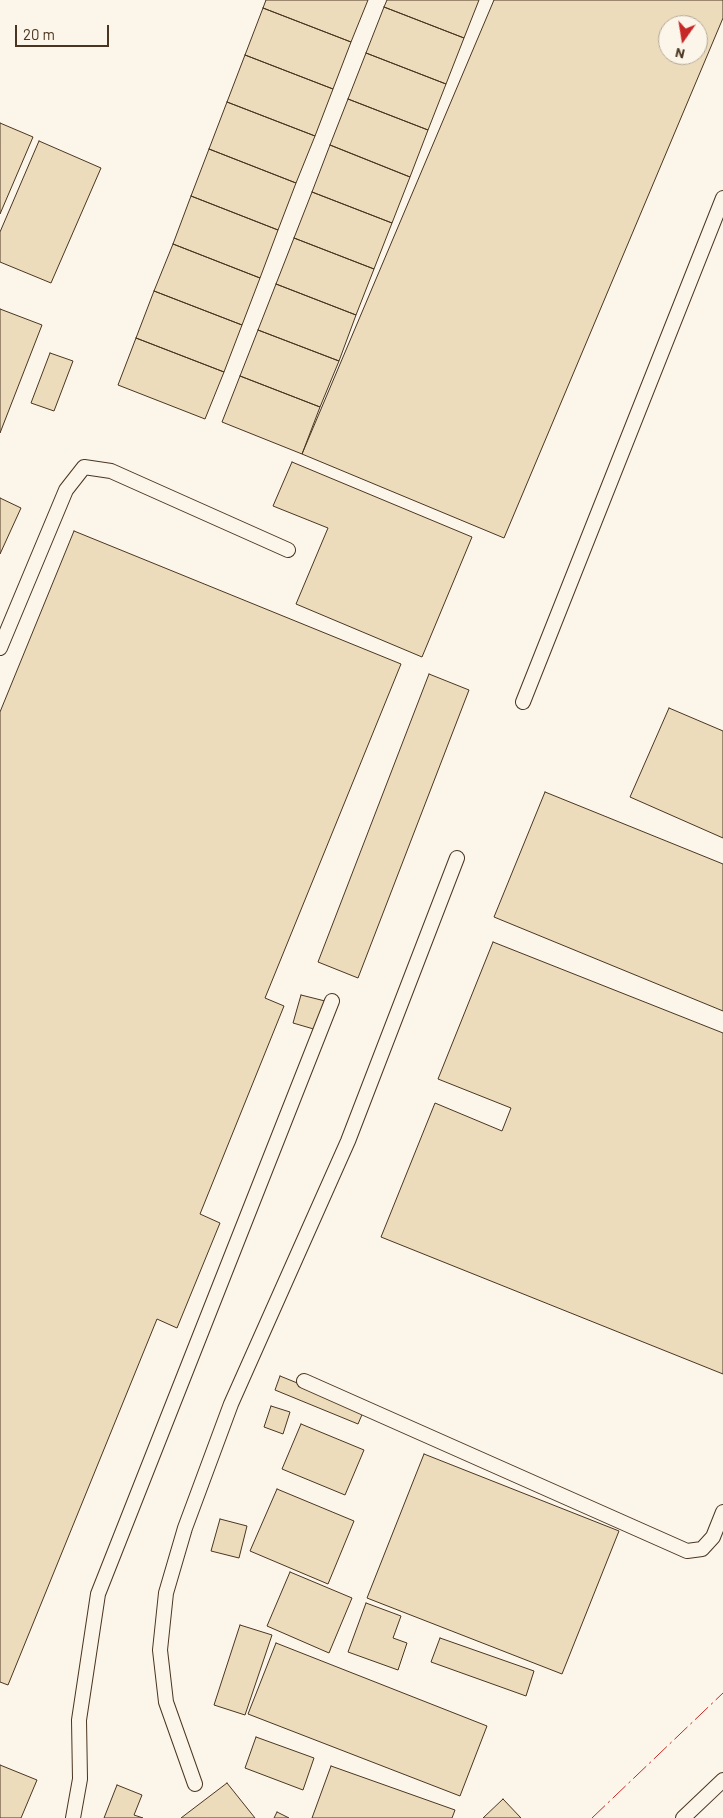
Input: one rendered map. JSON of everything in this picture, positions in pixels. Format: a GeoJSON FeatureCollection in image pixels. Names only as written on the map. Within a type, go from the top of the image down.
{"type":"FeatureCollection","features":[{"type":"Feature","properties":{"kind":"lane"},"geometry":{"type":"LineString","coordinates":[[524,702],[723,198]]}},
{"type":"Feature","properties":{"kind":"lane"},"geometry":{"type":"LineString","coordinates":[[0,648],[66,490],[84,467],[111,471],[288,550]]}},
{"type":"Feature","properties":{"kind":"lane"},"geometry":{"type":"LineString","coordinates":[[195,1784],[166,1702],[160,1650],[166,1593],[185,1528],[231,1404],[348,1140],[457,858]]}},
{"type":"Feature","properties":{"kind":"lane"},"geometry":{"type":"LineString","coordinates":[[73,1818],[80,1778],[79,1720],[98,1594],[332,1001]]}},
{"type":"Feature","properties":{"kind":"lane"},"geometry":{"type":"LineString","coordinates":[[304,1381],[687,1550],[702,1549],[713,1538],[723,1512]]}},
{"type":"Feature","properties":{"kind":"lane"},"geometry":{"type":"LineString","coordinates":[[683,1818],[723,1780]]}},
{"type":"Feature","properties":{"kind":"building"},"geometry":{"type":"Polygon","coordinates":[[[266,0],[368,0],[351,42],[263,8],[266,0]]]}},
{"type":"Feature","properties":{"kind":"building"},"geometry":{"type":"Polygon","coordinates":[[[387,0],[479,0],[464,38],[384,7],[387,0]]]}},
{"type":"Feature","properties":{"kind":"building"},"geometry":{"type":"Polygon","coordinates":[[[494,0],[723,0],[723,18],[708,54],[708,15],[658,15],[658,65],[703,65],[504,538],[302,454],[494,0]]]}},
{"type":"Feature","properties":{"kind":"building"},"geometry":{"type":"Polygon","coordinates":[[[384,7],[464,38],[446,84],[366,53],[384,7]]]}},
{"type":"Feature","properties":{"kind":"building"},"geometry":{"type":"Polygon","coordinates":[[[263,8],[351,42],[333,89],[245,55],[263,8]]]}},
{"type":"Feature","properties":{"kind":"building"},"geometry":{"type":"Polygon","coordinates":[[[366,53],[446,84],[428,130],[348,99],[366,53]]]}},
{"type":"Feature","properties":{"kind":"building"},"geometry":{"type":"Polygon","coordinates":[[[245,55],[333,89],[315,136],[227,102],[245,55]]]}},
{"type":"Feature","properties":{"kind":"building"},"geometry":{"type":"Polygon","coordinates":[[[348,99],[428,130],[410,177],[330,145],[348,99]]]}},
{"type":"Feature","properties":{"kind":"building"},"geometry":{"type":"Polygon","coordinates":[[[227,102],[315,136],[296,183],[209,149],[227,102]]]}},
{"type":"Feature","properties":{"kind":"building"},"geometry":{"type":"Polygon","coordinates":[[[0,123],[33,137],[0,214],[0,123]]]}},
{"type":"Feature","properties":{"kind":"building"},"geometry":{"type":"Polygon","coordinates":[[[39,141],[101,168],[51,283],[0,262],[0,232],[39,141]]]}},
{"type":"Feature","properties":{"kind":"building"},"geometry":{"type":"Polygon","coordinates":[[[330,145],[410,177],[392,223],[312,192],[330,145]]]}},
{"type":"Feature","properties":{"kind":"building"},"geometry":{"type":"Polygon","coordinates":[[[209,149],[296,183],[278,230],[191,196],[209,149]]]}},
{"type":"Feature","properties":{"kind":"building"},"geometry":{"type":"Polygon","coordinates":[[[312,192],[392,223],[374,269],[294,238],[312,192]]]}},
{"type":"Feature","properties":{"kind":"building"},"geometry":{"type":"Polygon","coordinates":[[[191,196],[278,230],[260,278],[173,244],[191,196]]]}},
{"type":"Feature","properties":{"kind":"building"},"geometry":{"type":"Polygon","coordinates":[[[294,238],[374,269],[356,315],[276,284],[294,238]]]}},
{"type":"Feature","properties":{"kind":"building"},"geometry":{"type":"Polygon","coordinates":[[[173,244],[260,278],[242,325],[154,291],[173,244]]]}},
{"type":"Feature","properties":{"kind":"building"},"geometry":{"type":"Polygon","coordinates":[[[276,284],[356,315],[339,361],[258,330],[276,284]]]}},
{"type":"Feature","properties":{"kind":"building"},"geometry":{"type":"Polygon","coordinates":[[[154,291],[242,325],[224,372],[136,338],[154,291]]]}},
{"type":"Feature","properties":{"kind":"building"},"geometry":{"type":"Polygon","coordinates":[[[0,309],[42,325],[0,433],[0,309]]]}},
{"type":"Feature","properties":{"kind":"building"},"geometry":{"type":"Polygon","coordinates":[[[258,330],[339,361],[320,407],[240,376],[258,330]]]}},
{"type":"Feature","properties":{"kind":"building"},"geometry":{"type":"Polygon","coordinates":[[[136,338],[224,372],[205,419],[118,385],[136,338]]]}},
{"type":"Feature","properties":{"kind":"building"},"geometry":{"type":"Polygon","coordinates":[[[50,353],[73,361],[54,411],[31,403],[50,353]]]}},
{"type":"Feature","properties":{"kind":"building"},"geometry":{"type":"Polygon","coordinates":[[[240,376],[320,407],[302,454],[222,422],[240,376]]]}},
{"type":"Feature","properties":{"kind":"building"},"geometry":{"type":"Polygon","coordinates":[[[292,462],[472,537],[422,657],[296,604],[328,528],[273,506],[292,462]]]}},
{"type":"Feature","properties":{"kind":"building"},"geometry":{"type":"Polygon","coordinates":[[[0,498],[21,508],[0,554],[0,498]]]}},
{"type":"Feature","properties":{"kind":"building"},"geometry":{"type":"Polygon","coordinates":[[[74,531],[401,664],[265,998],[284,1006],[200,1214],[220,1223],[177,1328],[157,1319],[8,1685],[0,1682],[0,712],[74,531]]]}},
{"type":"Feature","properties":{"kind":"building"},"geometry":{"type":"Polygon","coordinates":[[[429,674],[469,690],[358,978],[318,962],[429,674]]]}},
{"type":"Feature","properties":{"kind":"building"},"geometry":{"type":"Polygon","coordinates":[[[669,708],[723,731],[723,838],[630,797],[669,708]]]}},
{"type":"Feature","properties":{"kind":"building"},"geometry":{"type":"Polygon","coordinates":[[[545,792],[723,864],[723,1011],[494,917],[545,792]]]}},
{"type":"Feature","properties":{"kind":"building"},"geometry":{"type":"Polygon","coordinates":[[[493,942],[723,1033],[723,1374],[381,1237],[435,1103],[502,1131],[511,1108],[438,1079],[493,942]]]}},
{"type":"Feature","properties":{"kind":"building"},"geometry":{"type":"Polygon","coordinates":[[[301,995],[325,1001],[317,1030],[293,1023],[301,995]]]}},
{"type":"Feature","properties":{"kind":"building"},"geometry":{"type":"Polygon","coordinates":[[[280,1376],[364,1410],[358,1424],[275,1390],[280,1376]]]}},
{"type":"Feature","properties":{"kind":"building"},"geometry":{"type":"Polygon","coordinates":[[[271,1406],[290,1412],[283,1434],[264,1427],[271,1406]]]}},
{"type":"Feature","properties":{"kind":"building"},"geometry":{"type":"Polygon","coordinates":[[[301,1424],[364,1450],[345,1495],[282,1469],[301,1424]]]}},
{"type":"Feature","properties":{"kind":"building"},"geometry":{"type":"Polygon","coordinates":[[[424,1454],[619,1531],[562,1674],[367,1598],[424,1454]]]}},
{"type":"Feature","properties":{"kind":"building"},"geometry":{"type":"Polygon","coordinates":[[[277,1489],[354,1521],[328,1584],[250,1551],[277,1489]]]}},
{"type":"Feature","properties":{"kind":"building"},"geometry":{"type":"Polygon","coordinates":[[[220,1519],[247,1526],[239,1558],[211,1551],[220,1519]]]}},
{"type":"Feature","properties":{"kind":"building"},"geometry":{"type":"Polygon","coordinates":[[[290,1572],[352,1598],[329,1653],[267,1626],[290,1572]]]}},
{"type":"Feature","properties":{"kind":"building"},"geometry":{"type":"Polygon","coordinates":[[[366,1603],[401,1616],[393,1638],[407,1643],[398,1670],[348,1652],[366,1603]]]}},
{"type":"Feature","properties":{"kind":"building"},"geometry":{"type":"Polygon","coordinates":[[[240,1625],[272,1635],[245,1715],[214,1705],[240,1625]]]}},
{"type":"Feature","properties":{"kind":"building"},"geometry":{"type":"Polygon","coordinates":[[[440,1638],[534,1671],[526,1696],[431,1662],[440,1638]]]}},
{"type":"Feature","properties":{"kind":"building"},"geometry":{"type":"Polygon","coordinates":[[[276,1643],[487,1726],[460,1796],[248,1714],[276,1643]]]}},
{"type":"Feature","properties":{"kind":"building"},"geometry":{"type":"Polygon","coordinates":[[[256,1737],[314,1758],[303,1790],[245,1768],[256,1737]]]}},
{"type":"Feature","properties":{"kind":"building"},"geometry":{"type":"Polygon","coordinates":[[[0,1765],[37,1780],[21,1818],[0,1818],[0,1765]]]}},
{"type":"Feature","properties":{"kind":"building"},"geometry":{"type":"Polygon","coordinates":[[[331,1766],[455,1810],[452,1818],[312,1818],[331,1766]]]}},
{"type":"Feature","properties":{"kind":"building"},"geometry":{"type":"Polygon","coordinates":[[[227,1783],[255,1818],[181,1818],[227,1783]]]}},
{"type":"Feature","properties":{"kind":"building"},"geometry":{"type":"Polygon","coordinates":[[[117,1785],[142,1795],[134,1815],[143,1818],[104,1818],[117,1785]]]}},
{"type":"Feature","properties":{"kind":"building"},"geometry":{"type":"Polygon","coordinates":[[[503,1799],[521,1818],[483,1818],[503,1799]]]}},
{"type":"Feature","properties":{"kind":"building"},"geometry":{"type":"Polygon","coordinates":[[[277,1812],[289,1818],[274,1818],[277,1812]]]}},
{"type":"Feature","properties":{"kind":"power"},"geometry":{"type":"LineString","coordinates":[[592,1818],[723,1693]]}}]}
